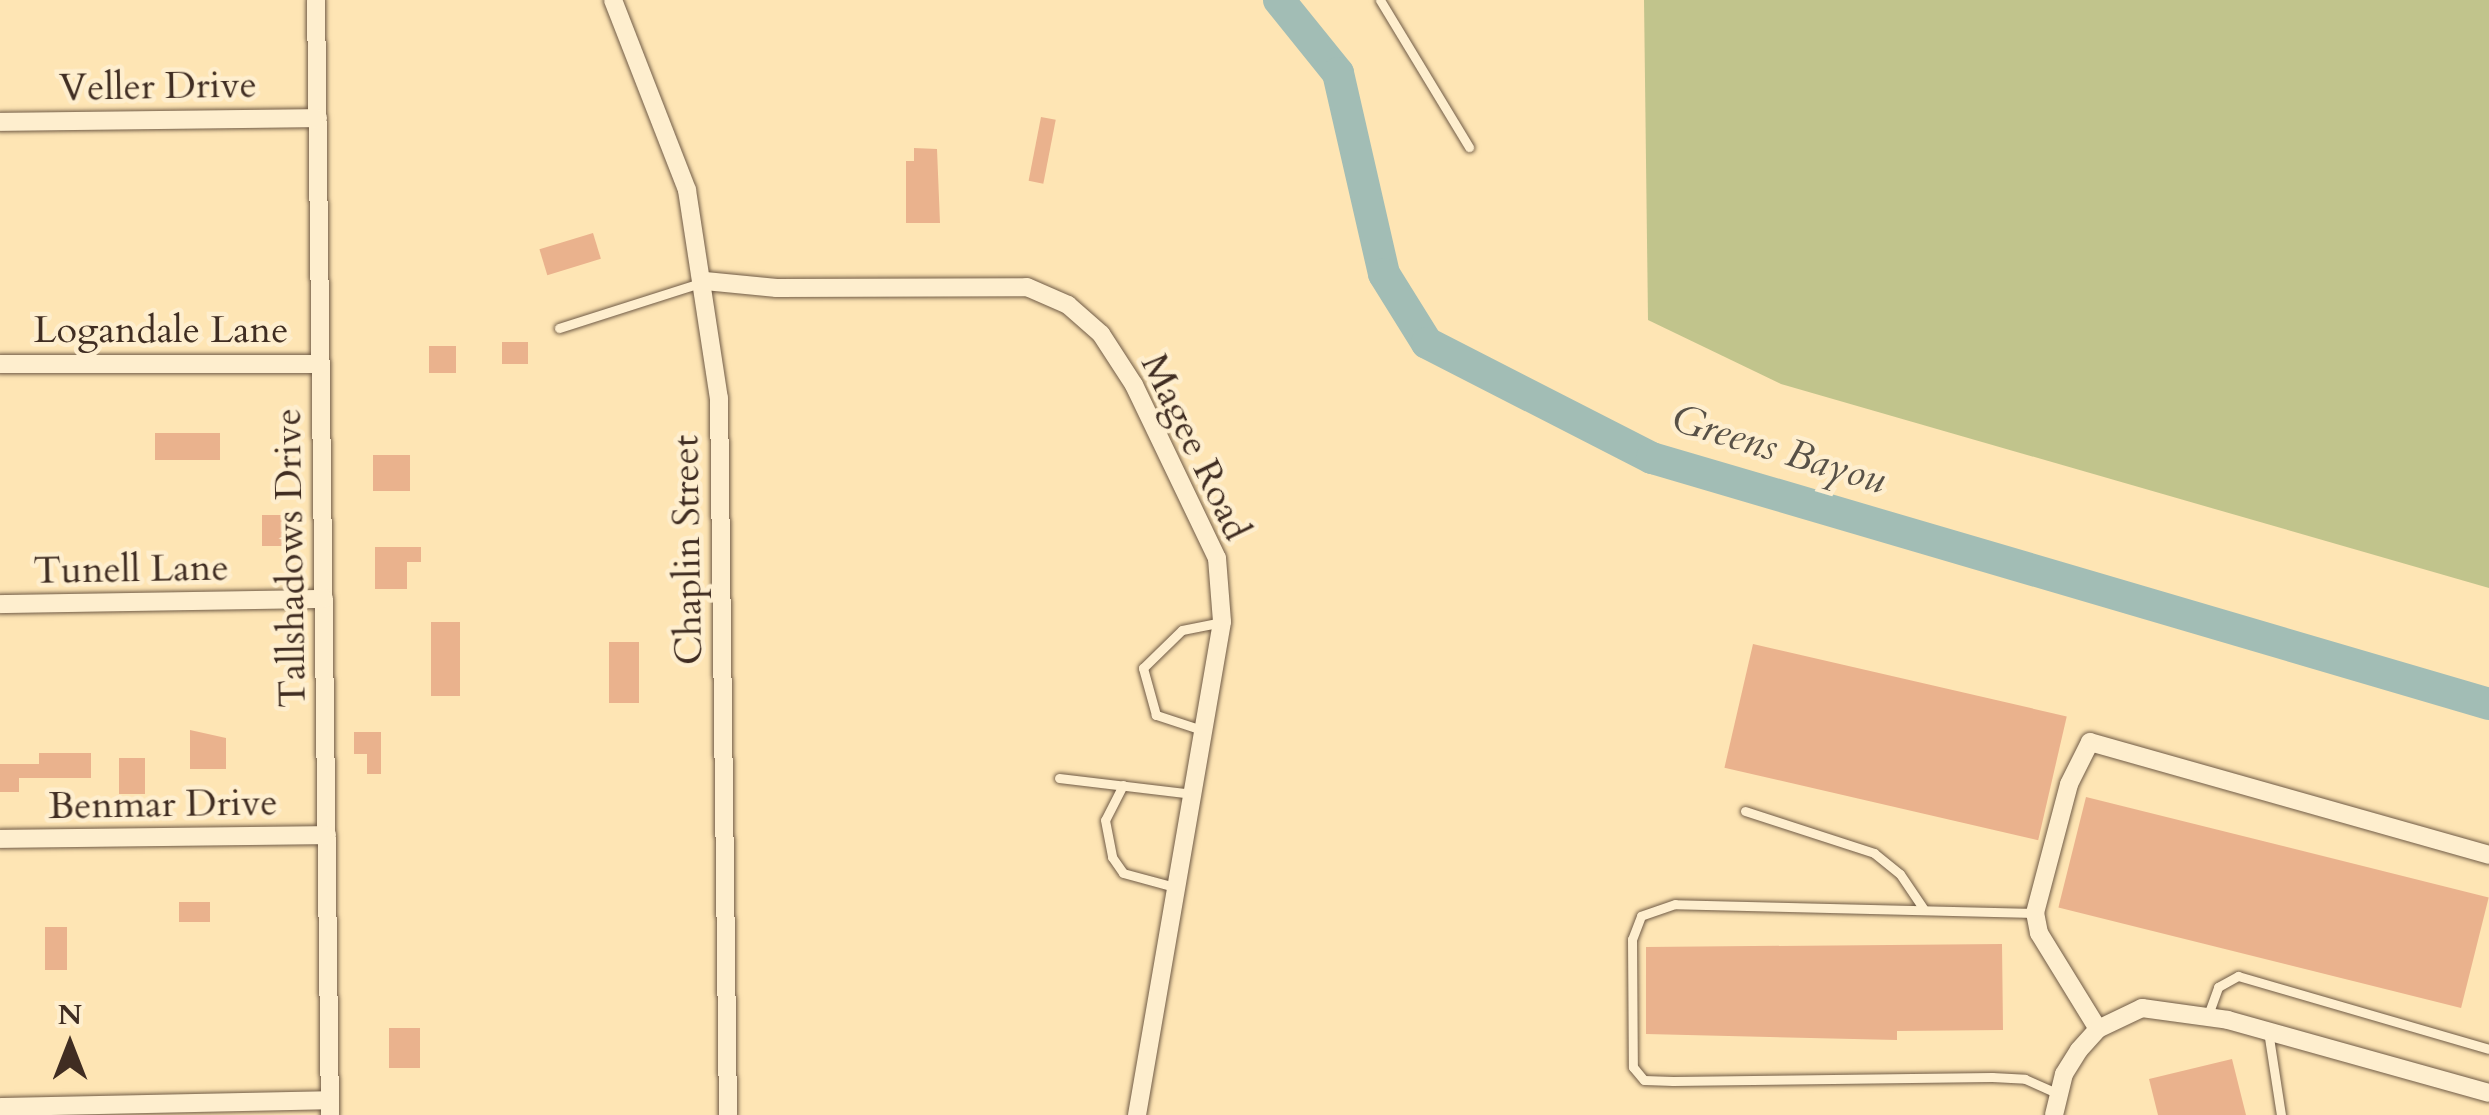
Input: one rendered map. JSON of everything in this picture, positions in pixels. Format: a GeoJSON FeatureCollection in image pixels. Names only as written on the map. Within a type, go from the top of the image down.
{"type":"FeatureCollection","features":[{"type":"Feature","properties":{"kind":"street","name":"Tallshadows Drive"},"geometry":{"type":"LineString","coordinates":[[316,0],[330,1108]]}},
{"type":"Feature","properties":{"kind":"street","name":"Chaplin Street"},"geometry":{"type":"LineString","coordinates":[[613,0],[687,190],[705,282],[719,398],[728,1115]]}},
{"type":"Feature","properties":{"kind":"street","name":"Veller Drive"},"geometry":{"type":"LineString","coordinates":[[0,122],[318,118]]}},
{"type":"Feature","properties":{"kind":"street","name":"Magee Road"},"geometry":{"type":"LineString","coordinates":[[705,282],[776,288],[1028,287],[1068,305],[1101,334],[1134,385],[1200,511],[1217,558],[1222,622],[1207,732],[1137,1115]]}},
{"type":"Feature","properties":{"kind":"street","name":"Logandale Lane"},"geometry":{"type":"LineString","coordinates":[[0,364],[321,364]]}},
{"type":"Feature","properties":{"kind":"street","name":"Tunell Lane"},"geometry":{"type":"LineString","coordinates":[[0,604],[324,599]]}},
{"type":"Feature","properties":{"kind":"street"},"geometry":{"type":"LineString","coordinates":[[2098,1028],[2039,933],[2035,913],[2069,784],[2090,742],[2489,855]]}},
{"type":"Feature","properties":{"kind":"street","name":"Benmar Drive"},"geometry":{"type":"LineString","coordinates":[[0,840],[326,835]]}},
{"type":"Feature","properties":{"kind":"street"},"geometry":{"type":"LineString","coordinates":[[2054,1115],[2064,1074],[2098,1028],[2142,1008],[2208,1015],[2489,1093]]}},
{"type":"Feature","properties":{"kind":"street"},"geometry":{"type":"LineString","coordinates":[[0,1106],[330,1108]]}},
{"type":"Feature","properties":{"kind":"lane"},"geometry":{"type":"LineString","coordinates":[[1380,0],[1469,146]]}},
{"type":"Feature","properties":{"kind":"lane"},"geometry":{"type":"LineString","coordinates":[[559,328],[705,282]]}},
{"type":"Feature","properties":{"kind":"lane"},"geometry":{"type":"LineString","coordinates":[[1207,732],[1156,715],[1143,668],[1182,630],[1222,622]]}},
{"type":"Feature","properties":{"kind":"lane"},"geometry":{"type":"LineString","coordinates":[[1059,778],[1196,794]]}},
{"type":"Feature","properties":{"kind":"lane"},"geometry":{"type":"LineString","coordinates":[[1123,784],[1105,820],[1112,857],[1123,873],[1179,888]]}},
{"type":"Feature","properties":{"kind":"lane"},"geometry":{"type":"LineString","coordinates":[[1744,812],[1874,853],[1900,874],[1923,908]]}},
{"type":"Feature","properties":{"kind":"lane"},"geometry":{"type":"LineString","coordinates":[[2035,913],[1675,904],[1641,916],[1632,938],[1633,1067],[1644,1080],[1673,1081],[1992,1077],[2024,1080],[2058,1094]]}},
{"type":"Feature","properties":{"kind":"lane"},"geometry":{"type":"LineString","coordinates":[[2208,1015],[2218,987],[2238,976],[2489,1049]]}},
{"type":"Feature","properties":{"kind":"lane"},"geometry":{"type":"LineString","coordinates":[[2268,1031],[2281,1115]]}},
{"type":"Feature","properties":{"kind":"green space"},"geometry":{"type":"Polygon","coordinates":[[[1644,0],[2489,0],[2489,588],[1781,384],[1648,320],[1644,0]]]}},
{"type":"Feature","properties":{"kind":"building"},"geometry":{"type":"Polygon","coordinates":[[[1041,117],[1056,120],[1043,184],[1029,181],[1041,117]]]}},
{"type":"Feature","properties":{"kind":"building"},"geometry":{"type":"Polygon","coordinates":[[[914,148],[937,149],[940,223],[906,223],[906,161],[914,161],[914,148]]]}},
{"type":"Feature","properties":{"kind":"building"},"geometry":{"type":"Polygon","coordinates":[[[593,233],[601,259],[547,275],[539,249],[593,233]]]}},
{"type":"Feature","properties":{"kind":"building"},"geometry":{"type":"Polygon","coordinates":[[[502,342],[528,342],[528,364],[502,364],[502,342]]]}},
{"type":"Feature","properties":{"kind":"building"},"geometry":{"type":"Polygon","coordinates":[[[429,346],[456,346],[456,373],[429,373],[429,346]]]}},
{"type":"Feature","properties":{"kind":"building"},"geometry":{"type":"Polygon","coordinates":[[[155,433],[220,433],[220,460],[155,460],[155,433]]]}},
{"type":"Feature","properties":{"kind":"building"},"geometry":{"type":"Polygon","coordinates":[[[373,455],[410,455],[410,491],[373,491],[373,455]]]}},
{"type":"Feature","properties":{"kind":"building"},"geometry":{"type":"Polygon","coordinates":[[[262,515],[283,515],[283,546],[262,546],[262,515]]]}},
{"type":"Feature","properties":{"kind":"building"},"geometry":{"type":"Polygon","coordinates":[[[375,547],[421,547],[421,562],[407,562],[407,589],[375,589],[375,547]]]}},
{"type":"Feature","properties":{"kind":"building"},"geometry":{"type":"Polygon","coordinates":[[[431,622],[460,622],[460,696],[431,696],[431,622]]]}},
{"type":"Feature","properties":{"kind":"building"},"geometry":{"type":"Polygon","coordinates":[[[609,642],[639,642],[639,703],[609,703],[609,642]]]}},
{"type":"Feature","properties":{"kind":"building"},"geometry":{"type":"Polygon","coordinates":[[[1753,644],[2067,716],[2038,840],[1724,768],[1753,644]]]}},
{"type":"Feature","properties":{"kind":"building"},"geometry":{"type":"Polygon","coordinates":[[[190,730],[226,738],[226,769],[190,769],[190,730]]]}},
{"type":"Feature","properties":{"kind":"building"},"geometry":{"type":"Polygon","coordinates":[[[354,732],[381,732],[381,774],[367,774],[367,754],[354,754],[354,732]]]}},
{"type":"Feature","properties":{"kind":"building"},"geometry":{"type":"Polygon","coordinates":[[[39,753],[91,753],[91,778],[19,778],[19,792],[0,792],[0,764],[39,764],[39,753]]]}},
{"type":"Feature","properties":{"kind":"building"},"geometry":{"type":"Polygon","coordinates":[[[119,758],[145,758],[145,794],[119,794],[119,758]]]}},
{"type":"Feature","properties":{"kind":"building"},"geometry":{"type":"Polygon","coordinates":[[[2086,797],[2489,897],[2461,1008],[2058,908],[2086,797]]]}},
{"type":"Feature","properties":{"kind":"building"},"geometry":{"type":"Polygon","coordinates":[[[179,902],[210,902],[210,922],[179,922],[179,902]]]}},
{"type":"Feature","properties":{"kind":"building"},"geometry":{"type":"Polygon","coordinates":[[[45,927],[67,927],[67,970],[45,970],[45,927]]]}},
{"type":"Feature","properties":{"kind":"building"},"geometry":{"type":"Polygon","coordinates":[[[2002,944],[2003,1030],[1897,1031],[1897,1040],[1646,1034],[1646,947],[2002,944]]]}},
{"type":"Feature","properties":{"kind":"building"},"geometry":{"type":"Polygon","coordinates":[[[389,1028],[420,1028],[420,1068],[389,1068],[389,1028]]]}},
{"type":"Feature","properties":{"kind":"building"},"geometry":{"type":"Polygon","coordinates":[[[2232,1059],[2246,1115],[2158,1115],[2149,1079],[2232,1059]]]}},
{"type":"Feature","properties":{"kind":"waterway","name":"Greens Bayou"},"geometry":{"type":"LineString","coordinates":[[1279,0],[1338,73],[1384,274],[1427,343],[1652,458],[2489,704]]}}]}
